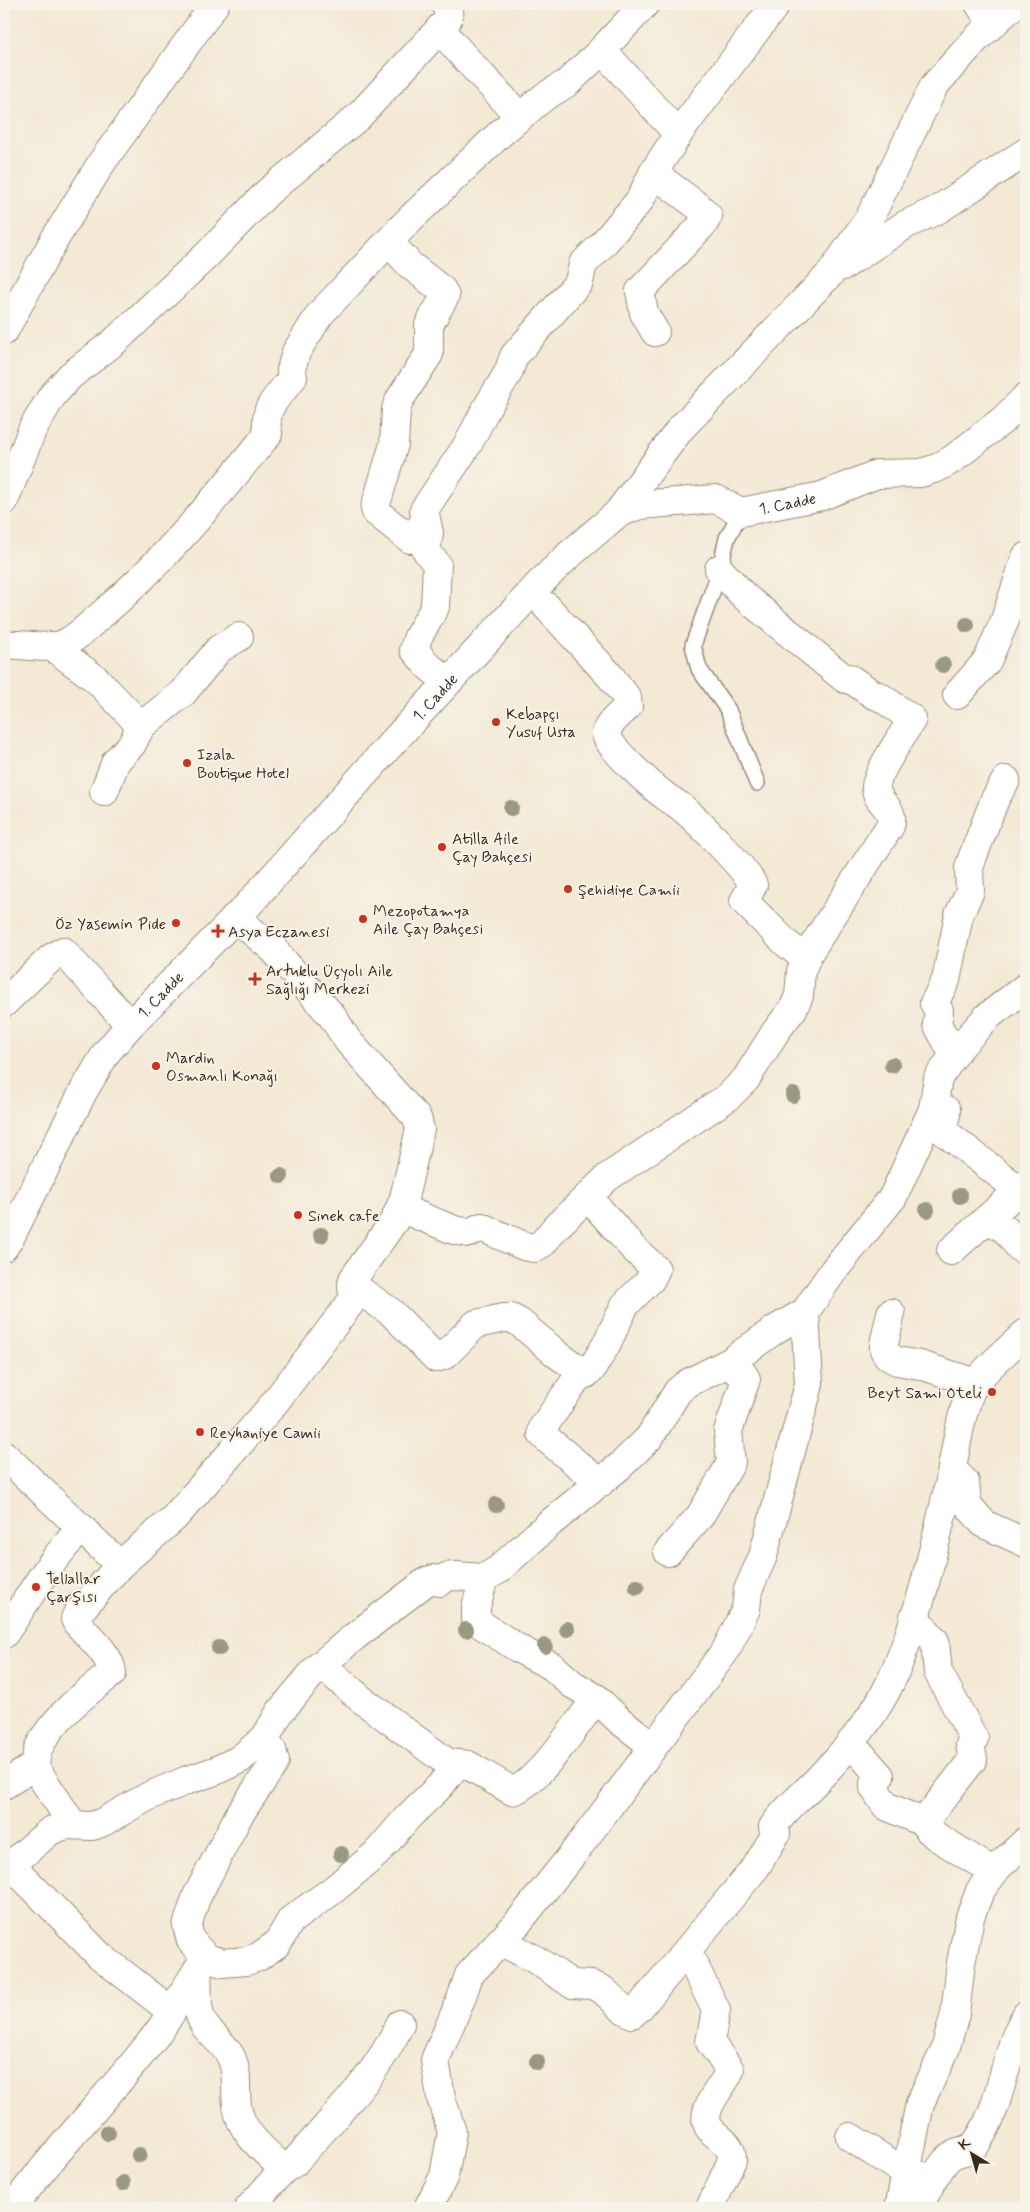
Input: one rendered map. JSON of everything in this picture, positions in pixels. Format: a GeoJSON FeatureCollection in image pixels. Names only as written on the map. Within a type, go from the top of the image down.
{"type":"FeatureCollection","features":[{"type":"Feature","properties":{"kind":"street"},"geometry":{"type":"LineString","coordinates":[[4,330],[52,242],[102,162],[215,4]]}},
{"type":"Feature","properties":{"kind":"street"},"geometry":{"type":"LineString","coordinates":[[4,645],[51,646],[62,644],[80,633],[125,595],[163,559],[268,434],[266,424],[267,410],[293,377],[291,370],[296,352],[320,314],[443,186],[519,117],[567,82],[602,50],[644,4]]}},
{"type":"Feature","properties":{"kind":"street"},"geometry":{"type":"LineString","coordinates":[[448,682],[427,665],[414,650],[418,637],[435,608],[437,565],[426,550],[429,532],[424,510],[468,444],[508,373],[514,356],[579,282],[582,264],[602,245],[640,200],[653,173],[678,134],[776,4]]}},
{"type":"Feature","properties":{"kind":"street"},"geometry":{"type":"LineString","coordinates":[[617,514],[681,428],[831,273],[870,217],[934,86],[977,38],[986,14],[1015,4]]}},
{"type":"Feature","properties":{"kind":"street"},"geometry":{"type":"LineString","coordinates":[[4,500],[33,428],[52,396],[70,376],[114,342],[268,192],[358,117],[442,16],[458,52],[500,94],[519,117]]}},
{"type":"Feature","properties":{"kind":"street"},"geometry":{"type":"LineString","coordinates":[[602,50],[678,134]]}},
{"type":"Feature","properties":{"kind":"street"},"geometry":{"type":"LineString","coordinates":[[831,273],[905,225],[939,209],[1026,152]]}},
{"type":"Feature","properties":{"kind":"street"},"geometry":{"type":"LineString","coordinates":[[653,173],[700,207],[708,216],[698,230],[640,291],[644,313],[655,332]]}},
{"type":"Feature","properties":{"kind":"street"},"geometry":{"type":"LineString","coordinates":[[389,242],[410,265],[442,290],[445,296],[429,325],[429,354],[400,399],[396,409],[394,444],[375,508],[376,512],[410,539],[426,519]]}},
{"type":"Feature","properties":{"kind":"street","name":"1. Cadde"},"geometry":{"type":"LineString","coordinates":[[4,1247],[83,1092],[106,1053],[130,1025],[235,917],[539,584],[569,555],[617,514],[640,505],[716,499],[742,512],[822,496],[877,474],[921,473],[937,468],[953,458],[1004,419],[1026,397]]}},
{"type":"Feature","properties":{"kind":"street"},"geometry":{"type":"LineString","coordinates":[[957,695],[987,661],[1006,620],[1026,557]]}},
{"type":"Feature","properties":{"kind":"street"},"geometry":{"type":"LineString","coordinates":[[400,1208],[454,1230],[469,1233],[481,1227],[524,1246],[534,1248],[543,1243],[608,1177],[728,1097],[746,1079],[776,1031],[793,1009],[799,996],[801,971],[806,959],[890,826],[892,818],[878,797],[875,787],[878,776],[912,719],[849,678],[845,679],[745,597],[719,569]]}},
{"type":"Feature","properties":{"kind":"street"},"geometry":{"type":"LineString","coordinates":[[546,606],[611,677],[627,698],[628,706],[609,727],[606,734],[608,740],[664,796],[681,807],[729,855],[754,885],[744,901],[787,944],[806,959]]}},
{"type":"Feature","properties":{"kind":"street"},"geometry":{"type":"LineString","coordinates":[[104,792],[116,761],[132,744],[141,726],[182,693],[219,649],[239,637]]}},
{"type":"Feature","properties":{"kind":"street"},"geometry":{"type":"LineString","coordinates":[[51,646],[96,679],[141,726]]}},
{"type":"Feature","properties":{"kind":"street"},"geometry":{"type":"LineString","coordinates":[[954,1055],[937,1024],[939,1011],[934,1003],[946,980],[959,915],[970,891],[969,868],[995,799],[1006,780]]}},
{"type":"Feature","properties":{"kind":"street"},"geometry":{"type":"LineString","coordinates":[[4,1785],[34,1766],[39,1748],[57,1721],[112,1673],[112,1666],[75,1619],[81,1609],[120,1565],[174,1518],[272,1406],[355,1298],[352,1285],[353,1279],[394,1221],[404,1198],[420,1128],[418,1118],[348,1041],[332,1016],[272,948],[235,917]]}},
{"type":"Feature","properties":{"kind":"street"},"geometry":{"type":"LineString","coordinates":[[4,1002],[51,958],[63,951],[130,1025]]}},
{"type":"Feature","properties":{"kind":"street"},"geometry":{"type":"LineString","coordinates":[[171,2010],[100,1955],[7,1868],[50,1831],[73,1825],[92,1826],[102,1823],[149,1796],[216,1771],[240,1759],[265,1738],[280,1712],[322,1665],[354,1637],[434,1578],[440,1582],[446,1577],[455,1576],[484,1578],[498,1570],[550,1523],[600,1483],[649,1438],[678,1391],[688,1382],[726,1364],[776,1329],[805,1312],[834,1270],[893,1197],[934,1105],[938,1078],[954,1055],[987,1017],[1026,988]]}},
{"type":"Feature","properties":{"kind":"street"},"geometry":{"type":"LineString","coordinates":[[934,1105],[946,1110],[947,1114],[941,1127],[942,1130],[973,1156],[1023,1187],[951,1250]]}},
{"type":"Feature","properties":{"kind":"street"},"geometry":{"type":"LineString","coordinates":[[588,1197],[634,1248],[656,1269],[651,1279],[624,1305],[606,1345],[591,1370],[578,1377],[543,1427],[542,1434],[600,1483]]}},
{"type":"Feature","properties":{"kind":"street"},"geometry":{"type":"LineString","coordinates":[[987,1219],[1006,1230],[1019,1247],[1026,1251]]}},
{"type":"Feature","properties":{"kind":"street"},"geometry":{"type":"LineString","coordinates":[[352,1285],[392,1313],[436,1358],[446,1355],[476,1324],[495,1319],[511,1318],[519,1322],[558,1355],[586,1374]]}},
{"type":"Feature","properties":{"kind":"street"},"geometry":{"type":"LineString","coordinates":[[428,2208],[444,2176],[452,2132],[441,2098],[435,2060],[461,1999],[468,1975],[516,1925],[573,1854],[726,1650],[746,1609],[748,1590],[766,1546],[809,1384],[805,1312]]}},
{"type":"Feature","properties":{"kind":"street"},"geometry":{"type":"LineString","coordinates":[[891,1313],[884,1344],[884,1350],[888,1356],[897,1361],[920,1365],[976,1383]]}},
{"type":"Feature","properties":{"kind":"street"},"geometry":{"type":"LineString","coordinates":[[500,1941],[533,1958],[572,1984],[592,1985],[604,1990],[623,2009],[632,2014],[639,2008],[756,1867],[776,1834],[773,1827],[779,1819],[823,1775],[850,1743],[881,1700],[892,1678],[914,1617],[952,1470],[968,1398],[976,1383],[1026,1333]]}},
{"type":"Feature","properties":{"kind":"street"},"geometry":{"type":"LineString","coordinates":[[668,1552],[700,1516],[731,1463],[728,1431],[746,1379],[743,1374],[726,1364]]}},
{"type":"Feature","properties":{"kind":"street"},"geometry":{"type":"LineString","coordinates":[[4,1455],[120,1565]]}},
{"type":"Feature","properties":{"kind":"street"},"geometry":{"type":"LineString","coordinates":[[952,1470],[965,1482],[967,1504],[984,1524],[1026,1543]]}},
{"type":"Feature","properties":{"kind":"street"},"geometry":{"type":"LineString","coordinates":[[4,1634],[46,1571],[67,1543],[82,1528]]}},
{"type":"Feature","properties":{"kind":"street"},"geometry":{"type":"LineString","coordinates":[[484,1578],[476,1607],[476,1619],[482,1625],[519,1649],[553,1667],[572,1684],[596,1698],[619,1720],[653,1746]]}},
{"type":"Feature","properties":{"kind":"street"},"geometry":{"type":"LineString","coordinates":[[914,1617],[936,1642],[938,1672],[974,1739],[970,1745],[973,1759],[928,1817],[928,1830],[936,1837],[969,1855],[994,1872]]}},
{"type":"Feature","properties":{"kind":"street"},"geometry":{"type":"LineString","coordinates":[[322,1665],[361,1699],[448,1763],[468,1765],[512,1791],[519,1790],[568,1738],[596,1698]]}},
{"type":"Feature","properties":{"kind":"street"},"geometry":{"type":"LineString","coordinates":[[265,1738],[272,1750],[275,1762],[238,1815],[196,1898],[187,1926],[191,1941],[202,1964],[196,2006],[204,2026],[222,2044],[232,2059],[237,2082],[237,2105],[240,2118],[256,2142],[284,2169]]}},
{"type":"Feature","properties":{"kind":"street"},"geometry":{"type":"LineString","coordinates":[[850,1743],[880,1776],[874,1783],[874,1788],[886,1806],[927,1824]]}},
{"type":"Feature","properties":{"kind":"street"},"geometry":{"type":"LineString","coordinates":[[202,1964],[246,1961],[258,1957],[277,1944],[291,1920],[333,1890],[376,1854],[408,1816],[440,1786],[457,1764]]}},
{"type":"Feature","properties":{"kind":"street"},"geometry":{"type":"LineString","coordinates":[[34,1766],[73,1825]]}},
{"type":"Feature","properties":{"kind":"street"},"geometry":{"type":"LineString","coordinates":[[899,2208],[920,2103],[945,2050],[955,2014],[961,1963],[970,1916],[980,1891],[994,1872],[1026,1841]]}},
{"type":"Feature","properties":{"kind":"street"},"geometry":{"type":"LineString","coordinates":[[687,1951],[716,2010],[710,2042],[730,2070],[712,2099],[707,2113],[707,2123],[710,2130],[730,2147],[732,2152],[732,2160],[710,2208]]}},
{"type":"Feature","properties":{"kind":"street"},"geometry":{"type":"LineString","coordinates":[[12,2208],[38,2173],[158,2033],[202,1964]]}},
{"type":"Feature","properties":{"kind":"street"},"geometry":{"type":"LineString","coordinates":[[919,2208],[936,2175],[951,2156],[967,2152],[975,2144],[987,2125],[1016,2033],[1026,2015]]}},
{"type":"Feature","properties":{"kind":"street"},"geometry":{"type":"LineString","coordinates":[[249,2208],[284,2169],[294,2163],[360,2088],[377,2065],[400,2024]]}},
{"type":"Feature","properties":{"kind":"street"},"geometry":{"type":"LineString","coordinates":[[850,2137],[907,2174],[918,2177],[936,2175]]}},
{"type":"Feature","properties":{"kind":"lane"},"geometry":{"type":"LineString","coordinates":[[742,512],[727,538],[719,569],[693,645],[699,669],[728,710],[757,783]]}},
{"type":"Feature","properties":{"kind":"place","name":"Kebapçı Yusuf Usta"},"geometry":{"type":"Point","coordinates":[496,722]}},
{"type":"Feature","properties":{"kind":"place","name":"Izala Boutique Hotel"},"geometry":{"type":"Point","coordinates":[187,763]}},
{"type":"Feature","properties":{"kind":"place","name":"Atilla Aile Çay Bahçesi"},"geometry":{"type":"Point","coordinates":[442,847]}},
{"type":"Feature","properties":{"kind":"place","name":"Şehidiye Camii"},"geometry":{"type":"Point","coordinates":[568,889]}},
{"type":"Feature","properties":{"kind":"place","name":"Mezopotamya Aile Çay Bahçesi"},"geometry":{"type":"Point","coordinates":[363,919]}},
{"type":"Feature","properties":{"kind":"place","name":"Öz Yasemin Pide"},"geometry":{"type":"Point","coordinates":[176,923]}},
{"type":"Feature","properties":{"kind":"place","name":"Asya Eczanesi"},"geometry":{"type":"Point","coordinates":[218,931]}},
{"type":"Feature","properties":{"kind":"place","name":"Artuklu Üçyolı Aile Sağlığı Merkezi"},"geometry":{"type":"Point","coordinates":[255,979]}},
{"type":"Feature","properties":{"kind":"place","name":"Mardin Osmanlı Konağı"},"geometry":{"type":"Point","coordinates":[156,1066]}},
{"type":"Feature","properties":{"kind":"place","name":"Sinek cafe"},"geometry":{"type":"Point","coordinates":[298,1215]}},
{"type":"Feature","properties":{"kind":"place","name":"Beyt Sami Oteli"},"geometry":{"type":"Point","coordinates":[992,1392]}},
{"type":"Feature","properties":{"kind":"place","name":"Reyhaniye Camii"},"geometry":{"type":"Point","coordinates":[200,1432]}},
{"type":"Feature","properties":{"kind":"place","name":"Tellallar Çarşısı"},"geometry":{"type":"Point","coordinates":[36,1587]}}]}
